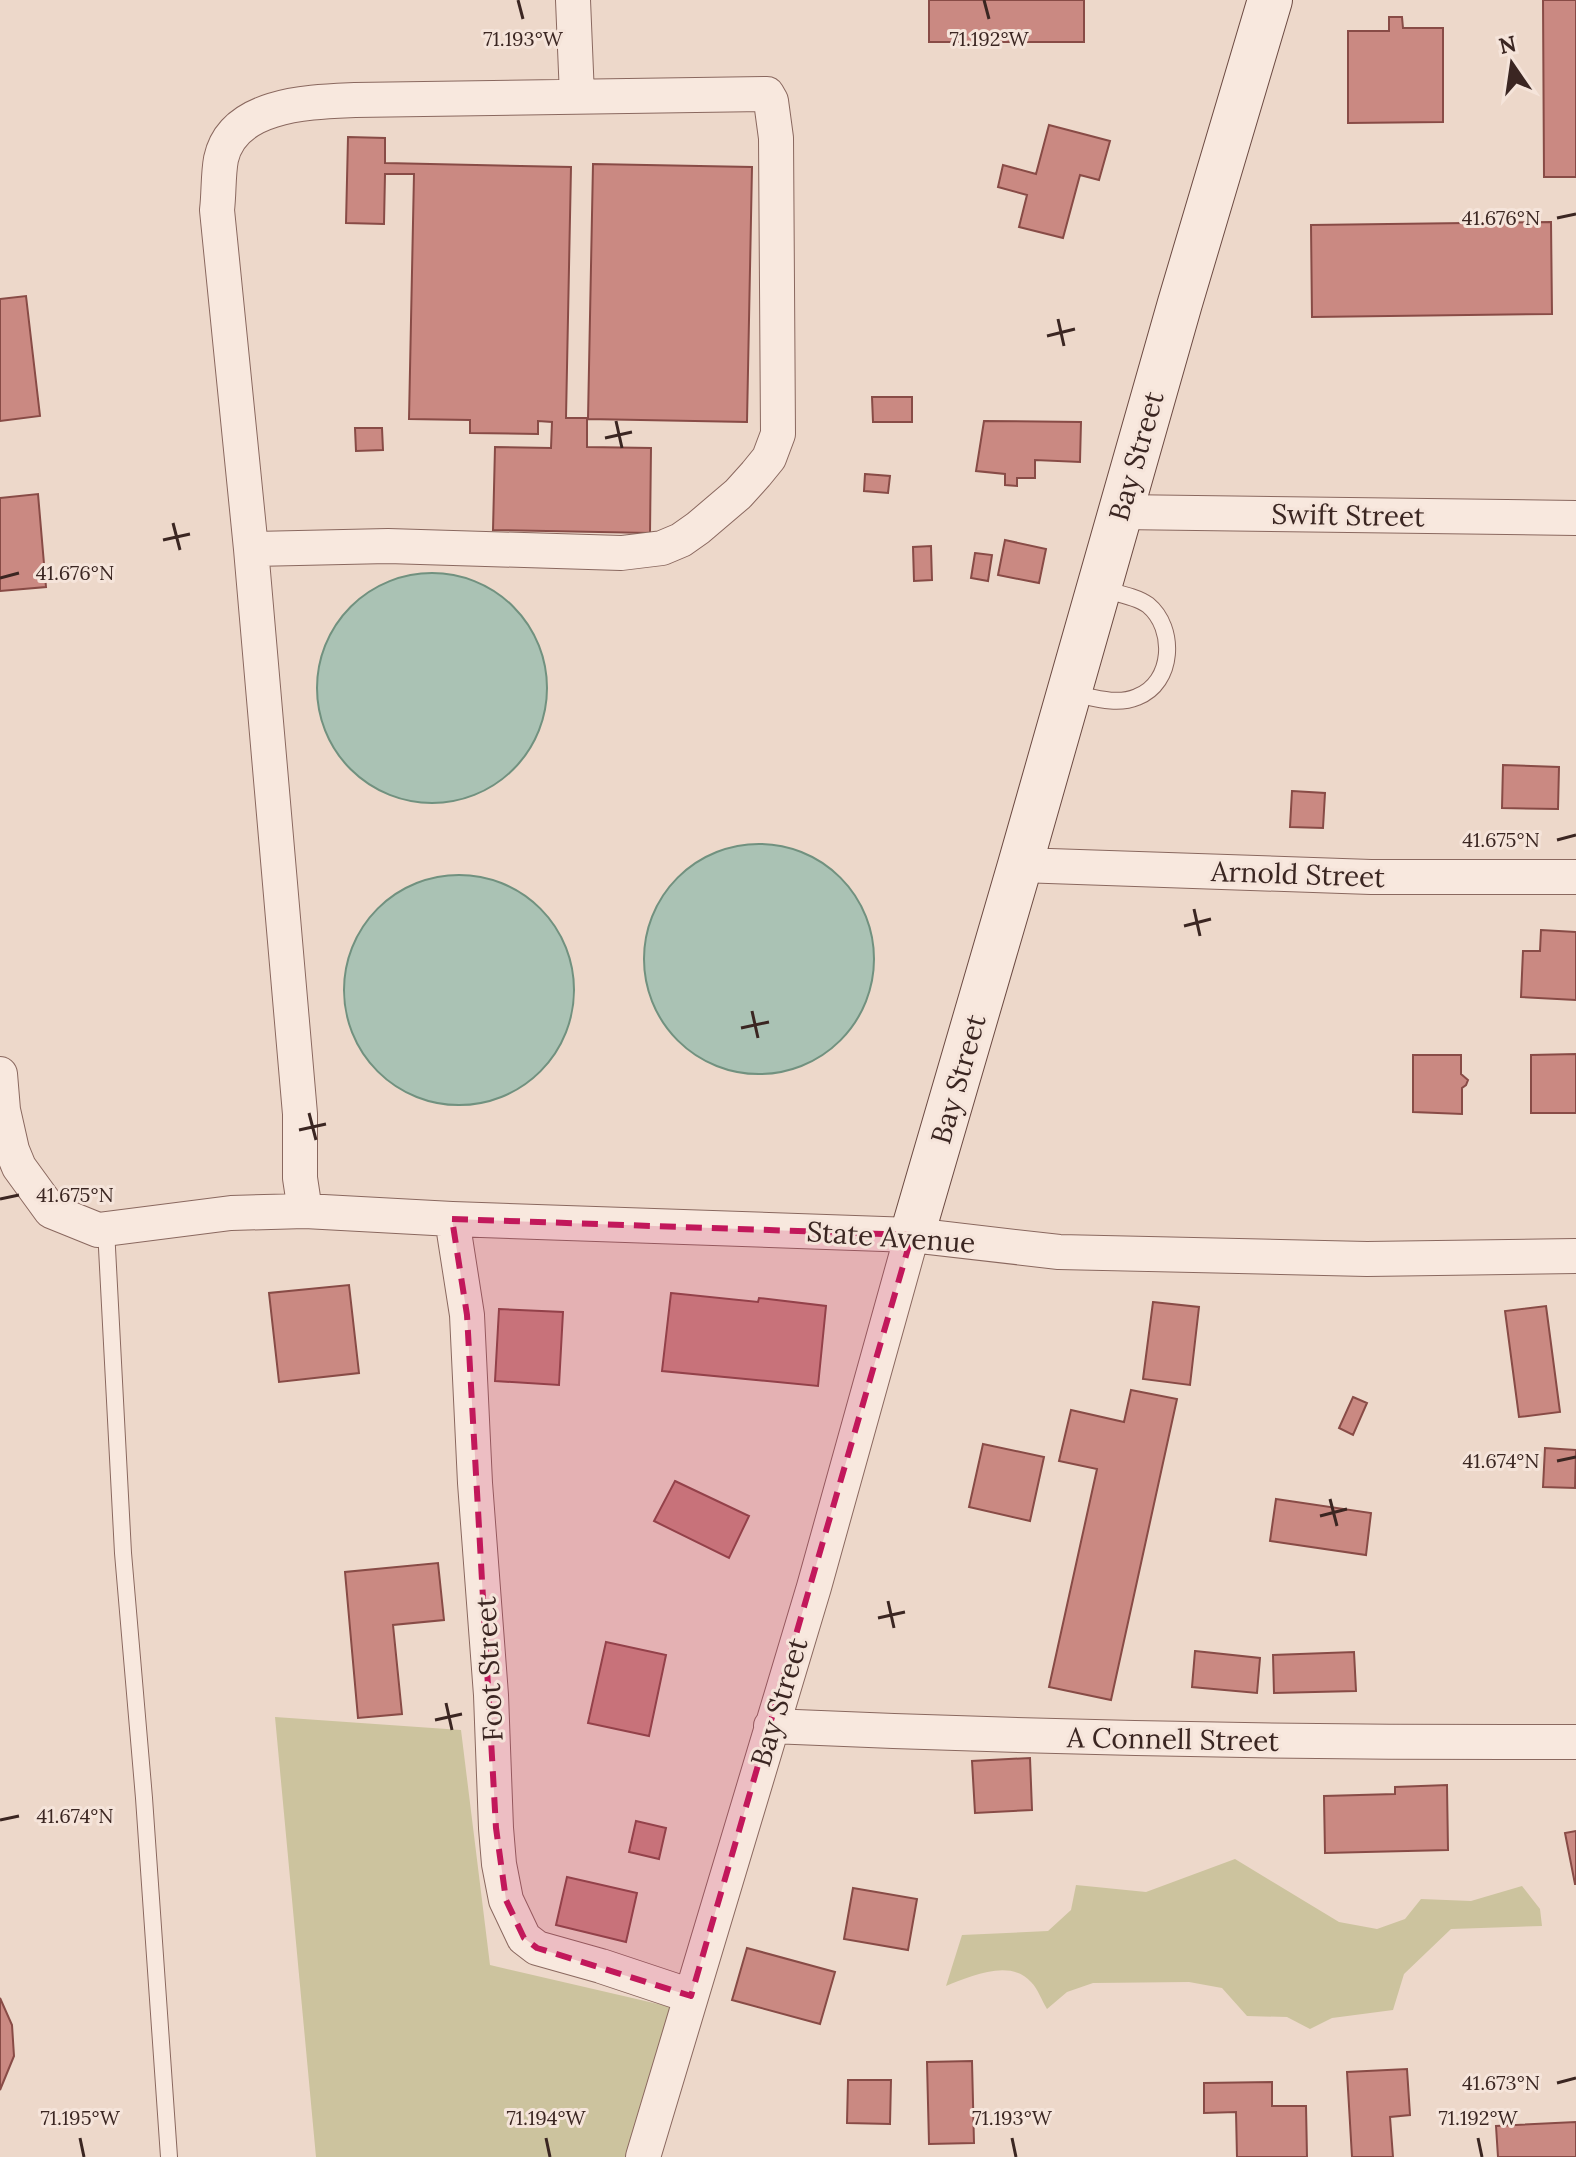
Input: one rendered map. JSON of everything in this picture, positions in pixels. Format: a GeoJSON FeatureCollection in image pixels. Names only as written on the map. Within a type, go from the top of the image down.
{"type":"FeatureCollection","features":[{"type":"Feature","properties":{"kind":"main road","name":"Bay Street"},"geometry":{"type":"LineString","coordinates":[[912,1235],[1270,0]]}},
{"type":"Feature","properties":{"kind":"street"},"geometry":{"type":"LineString","coordinates":[[573,0],[577,96]]}},
{"type":"Feature","properties":{"kind":"street"},"geometry":{"type":"LineString","coordinates":[[251,549],[388,546],[621,553],[648,551],[681,540],[738,494],[769,458],[778,434],[776,138],[771,101],[767,94],[307,103],[261,115],[231,138],[221,157],[217,210],[251,549],[300,1114],[300,1178],[305,1211]]}},
{"type":"Feature","properties":{"kind":"street","name":"Swift Street"},"geometry":{"type":"LineString","coordinates":[[1120,512],[1576,518]]}},
{"type":"Feature","properties":{"kind":"street","name":"Arnold Street"},"geometry":{"type":"LineString","coordinates":[[1020,865],[1371,877],[1576,877]]}},
{"type":"Feature","properties":{"kind":"street"},"geometry":{"type":"LineString","coordinates":[[0,1074],[3,1110],[19,1167],[51,1211],[98,1230],[106,1229]]}},
{"type":"Feature","properties":{"kind":"street","name":"State Avenue"},"geometry":{"type":"LineString","coordinates":[[106,1229],[207,1215],[305,1211],[912,1235],[1059,1252],[1367,1259],[1576,1256]]}},
{"type":"Feature","properties":{"kind":"street","name":"Foot Street"},"geometry":{"type":"LineString","coordinates":[[452,1219],[467,1315],[475,1483],[491,1695],[496,1828],[506,1900],[524,1938],[537,1948],[691,1996]]}},
{"type":"Feature","properties":{"kind":"street","name":"Bay Street"},"geometry":{"type":"LineString","coordinates":[[643,2157],[845,1478],[912,1235]]}},
{"type":"Feature","properties":{"kind":"street","name":"A Connell Street"},"geometry":{"type":"LineString","coordinates":[[771,1726],[1019,1736],[1361,1743],[1576,1742]]}},
{"type":"Feature","properties":{"kind":"lane"},"geometry":{"type":"LineString","coordinates":[[1069,692],[1111,701],[1137,697],[1157,684],[1166,665],[1167,642],[1161,618],[1145,602],[1099,588]]}},
{"type":"Feature","properties":{"kind":"lane"},"geometry":{"type":"LineString","coordinates":[[106,1229],[123,1553],[169,2157]]}},
{"type":"Feature","properties":{"kind":"highlighted area"},"geometry":{"type":"Polygon","coordinates":[[[452,1219],[912,1235],[691,1996],[537,1948],[524,1938],[506,1900],[496,1828],[467,1315],[452,1219]]]}},
{"type":"Feature","properties":{"kind":"shaded area"},"geometry":{"type":"Polygon","coordinates":[[[432,573],[454,575],[476,582],[514,606],[538,644],[545,666],[545,710],[538,732],[514,770],[476,794],[454,801],[432,803],[410,801],[388,794],[350,770],[326,732],[319,710],[317,688],[319,666],[326,644],[350,606],[388,582],[410,575],[432,573]]]}},
{"type":"Feature","properties":{"kind":"shaded area"},"geometry":{"type":"Polygon","coordinates":[[[759,844],[781,846],[803,853],[841,877],[865,915],[872,937],[872,981],[865,1003],[841,1041],[803,1065],[781,1072],[759,1074],[737,1072],[715,1065],[677,1041],[653,1003],[646,981],[644,959],[646,937],[653,915],[677,877],[715,853],[737,846],[759,844]]]}},
{"type":"Feature","properties":{"kind":"shaded area"},"geometry":{"type":"Polygon","coordinates":[[[459,875],[481,877],[503,884],[541,908],[565,946],[572,968],[572,1012],[565,1034],[541,1072],[503,1096],[481,1103],[459,1105],[437,1103],[415,1096],[377,1072],[353,1034],[346,1012],[344,990],[346,968],[353,946],[377,908],[415,884],[437,877],[459,875]]]}},
{"type":"Feature","properties":{"kind":"shaded area"},"geometry":{"type":"Polygon","coordinates":[[[275,1717],[461,1730],[490,1965],[684,2010],[642,2157],[316,2157],[275,1717]]]}},
{"type":"Feature","properties":{"kind":"shaded area"},"geometry":{"type":"Polygon","coordinates":[[[1235,1859],[1339,1922],[1377,1929],[1405,1919],[1421,1899],[1471,1901],[1522,1886],[1540,1909],[1542,1926],[1451,1929],[1404,1974],[1393,2010],[1332,2018],[1310,2029],[1287,2017],[1247,2016],[1222,1988],[1189,1982],[1093,1983],[1067,1992],[1047,2009],[1031,1982],[1012,1971],[989,1972],[946,1986],[962,1935],[1048,1931],[1071,1910],[1076,1885],[1146,1892],[1235,1859]]]}},
{"type":"Feature","properties":{"kind":"building"},"geometry":{"type":"Polygon","coordinates":[[[929,0],[1084,0],[1084,42],[929,42],[929,0]]]}},
{"type":"Feature","properties":{"kind":"building"},"geometry":{"type":"Polygon","coordinates":[[[1543,0],[1576,0],[1576,177],[1544,177],[1543,0]]]}},
{"type":"Feature","properties":{"kind":"building"},"geometry":{"type":"Polygon","coordinates":[[[1389,17],[1402,17],[1403,28],[1443,28],[1443,122],[1348,123],[1348,31],[1389,31],[1389,17]]]}},
{"type":"Feature","properties":{"kind":"building"},"geometry":{"type":"Polygon","coordinates":[[[1049,125],[1110,141],[1099,180],[1080,175],[1063,238],[1019,227],[1027,195],[998,187],[1003,165],[1036,174],[1049,125]]]}},
{"type":"Feature","properties":{"kind":"building"},"geometry":{"type":"Polygon","coordinates":[[[348,137],[385,138],[385,163],[571,167],[566,418],[587,418],[587,447],[651,448],[650,533],[493,530],[495,447],[551,448],[552,422],[538,421],[538,434],[470,433],[470,420],[409,419],[414,174],[385,174],[384,224],[346,223],[348,137]]]}},
{"type":"Feature","properties":{"kind":"building"},"geometry":{"type":"Polygon","coordinates":[[[593,164],[752,167],[747,422],[588,419],[593,164]]]}},
{"type":"Feature","properties":{"kind":"building"},"geometry":{"type":"Polygon","coordinates":[[[1551,222],[1552,314],[1312,317],[1311,225],[1551,222]]]}},
{"type":"Feature","properties":{"kind":"building"},"geometry":{"type":"Polygon","coordinates":[[[26,296],[40,416],[0,421],[0,299],[26,296]]]}},
{"type":"Feature","properties":{"kind":"building"},"geometry":{"type":"Polygon","coordinates":[[[872,397],[912,397],[912,422],[873,422],[872,397]]]}},
{"type":"Feature","properties":{"kind":"building"},"geometry":{"type":"Polygon","coordinates":[[[984,421],[1081,422],[1080,462],[1035,460],[1035,478],[1017,478],[1017,486],[1005,485],[1005,474],[976,471],[984,421]]]}},
{"type":"Feature","properties":{"kind":"building"},"geometry":{"type":"Polygon","coordinates":[[[355,428],[382,428],[383,450],[356,451],[355,428]]]}},
{"type":"Feature","properties":{"kind":"building"},"geometry":{"type":"Polygon","coordinates":[[[865,474],[890,476],[888,493],[864,491],[865,474]]]}},
{"type":"Feature","properties":{"kind":"building"},"geometry":{"type":"Polygon","coordinates":[[[38,494],[46,587],[0,591],[0,498],[38,494]]]}},
{"type":"Feature","properties":{"kind":"building"},"geometry":{"type":"Polygon","coordinates":[[[1005,540],[1046,549],[1039,583],[998,575],[1005,540]]]}},
{"type":"Feature","properties":{"kind":"building"},"geometry":{"type":"Polygon","coordinates":[[[931,546],[932,580],[914,581],[913,547],[931,546]]]}},
{"type":"Feature","properties":{"kind":"building"},"geometry":{"type":"Polygon","coordinates":[[[975,553],[992,555],[988,581],[971,578],[975,553]]]}},
{"type":"Feature","properties":{"kind":"building"},"geometry":{"type":"Polygon","coordinates":[[[1503,765],[1559,767],[1558,809],[1502,808],[1503,765]]]}},
{"type":"Feature","properties":{"kind":"building"},"geometry":{"type":"Polygon","coordinates":[[[1292,791],[1325,793],[1323,828],[1290,827],[1292,791]]]}},
{"type":"Feature","properties":{"kind":"building"},"geometry":{"type":"Polygon","coordinates":[[[1541,930],[1576,932],[1576,1000],[1521,997],[1523,951],[1540,951],[1541,930]]]}},
{"type":"Feature","properties":{"kind":"building"},"geometry":{"type":"Polygon","coordinates":[[[1576,1054],[1576,1113],[1531,1113],[1531,1055],[1576,1054]]]}},
{"type":"Feature","properties":{"kind":"building"},"geometry":{"type":"Polygon","coordinates":[[[1413,1055],[1461,1055],[1461,1074],[1468,1080],[1462,1088],[1462,1114],[1413,1112],[1413,1055]]]}},
{"type":"Feature","properties":{"kind":"building"},"geometry":{"type":"Polygon","coordinates":[[[349,1285],[359,1373],[279,1382],[269,1293],[349,1285]]]}},
{"type":"Feature","properties":{"kind":"building"},"geometry":{"type":"Polygon","coordinates":[[[671,1293],[826,1306],[818,1386],[662,1371],[671,1293]]]}},
{"type":"Feature","properties":{"kind":"building"},"geometry":{"type":"Polygon","coordinates":[[[1153,1302],[1199,1307],[1190,1385],[1143,1379],[1153,1302]]]}},
{"type":"Feature","properties":{"kind":"building"},"geometry":{"type":"Polygon","coordinates":[[[1546,1306],[1560,1412],[1519,1417],[1505,1311],[1546,1306]]]}},
{"type":"Feature","properties":{"kind":"building"},"geometry":{"type":"Polygon","coordinates":[[[499,1309],[563,1312],[559,1385],[495,1381],[499,1309]]]}},
{"type":"Feature","properties":{"kind":"building"},"geometry":{"type":"Polygon","coordinates":[[[1131,1390],[1177,1399],[1111,1700],[1049,1687],[1097,1469],[1059,1461],[1071,1410],[1124,1422],[1131,1390]]]}},
{"type":"Feature","properties":{"kind":"building"},"geometry":{"type":"Polygon","coordinates":[[[1353,1397],[1367,1403],[1353,1435],[1339,1428],[1353,1397]]]}},
{"type":"Feature","properties":{"kind":"building"},"geometry":{"type":"Polygon","coordinates":[[[983,1444],[1044,1457],[1030,1521],[969,1507],[983,1444]]]}},
{"type":"Feature","properties":{"kind":"building"},"geometry":{"type":"Polygon","coordinates":[[[1545,1448],[1576,1450],[1575,1488],[1543,1487],[1545,1448]]]}},
{"type":"Feature","properties":{"kind":"building"},"geometry":{"type":"Polygon","coordinates":[[[675,1481],[749,1516],[729,1558],[654,1521],[675,1481]]]}},
{"type":"Feature","properties":{"kind":"building"},"geometry":{"type":"Polygon","coordinates":[[[1276,1499],[1371,1513],[1366,1555],[1270,1541],[1276,1499]]]}},
{"type":"Feature","properties":{"kind":"building"},"geometry":{"type":"Polygon","coordinates":[[[438,1563],[444,1620],[393,1625],[402,1714],[358,1718],[345,1572],[438,1563]]]}},
{"type":"Feature","properties":{"kind":"building"},"geometry":{"type":"Polygon","coordinates":[[[606,1642],[666,1655],[649,1736],[588,1723],[606,1642]]]}},
{"type":"Feature","properties":{"kind":"building"},"geometry":{"type":"Polygon","coordinates":[[[1195,1651],[1260,1658],[1257,1693],[1192,1687],[1195,1651]]]}},
{"type":"Feature","properties":{"kind":"building"},"geometry":{"type":"Polygon","coordinates":[[[1354,1652],[1356,1691],[1274,1693],[1273,1655],[1354,1652]]]}},
{"type":"Feature","properties":{"kind":"building"},"geometry":{"type":"Polygon","coordinates":[[[1030,1758],[1032,1810],[975,1813],[972,1761],[1030,1758]]]}},
{"type":"Feature","properties":{"kind":"building"},"geometry":{"type":"Polygon","coordinates":[[[1447,1785],[1448,1850],[1325,1853],[1324,1796],[1395,1794],[1395,1787],[1447,1785]]]}},
{"type":"Feature","properties":{"kind":"building"},"geometry":{"type":"Polygon","coordinates":[[[636,1821],[666,1828],[659,1859],[629,1852],[636,1821]]]}},
{"type":"Feature","properties":{"kind":"building"},"geometry":{"type":"Polygon","coordinates":[[[1576,1831],[1576,1884],[1575,1884],[1565,1833],[1576,1831]]]}},
{"type":"Feature","properties":{"kind":"building"},"geometry":{"type":"Polygon","coordinates":[[[567,1877],[637,1893],[626,1942],[556,1925],[567,1877]]]}},
{"type":"Feature","properties":{"kind":"building"},"geometry":{"type":"Polygon","coordinates":[[[853,1888],[917,1899],[908,1950],[844,1939],[853,1888]]]}},
{"type":"Feature","properties":{"kind":"building"},"geometry":{"type":"Polygon","coordinates":[[[747,1948],[835,1972],[820,2024],[732,2000],[747,1948]]]}},
{"type":"Feature","properties":{"kind":"building"},"geometry":{"type":"Polygon","coordinates":[[[0,1998],[12,2025],[14,2056],[0,2090],[0,1998]]]}},
{"type":"Feature","properties":{"kind":"building"},"geometry":{"type":"Polygon","coordinates":[[[972,2061],[974,2143],[929,2144],[927,2062],[972,2061]]]}},
{"type":"Feature","properties":{"kind":"building"},"geometry":{"type":"Polygon","coordinates":[[[1407,2069],[1410,2115],[1390,2117],[1393,2157],[1352,2157],[1347,2072],[1407,2069]]]}},
{"type":"Feature","properties":{"kind":"building"},"geometry":{"type":"Polygon","coordinates":[[[848,2080],[891,2080],[890,2124],[847,2123],[848,2080]]]}},
{"type":"Feature","properties":{"kind":"building"},"geometry":{"type":"Polygon","coordinates":[[[1272,2082],[1272,2106],[1306,2106],[1307,2157],[1237,2157],[1236,2112],[1204,2113],[1204,2083],[1272,2082]]]}},
{"type":"Feature","properties":{"kind":"building"},"geometry":{"type":"Polygon","coordinates":[[[1576,2122],[1576,2157],[1498,2157],[1496,2126],[1576,2122]]]}}]}
